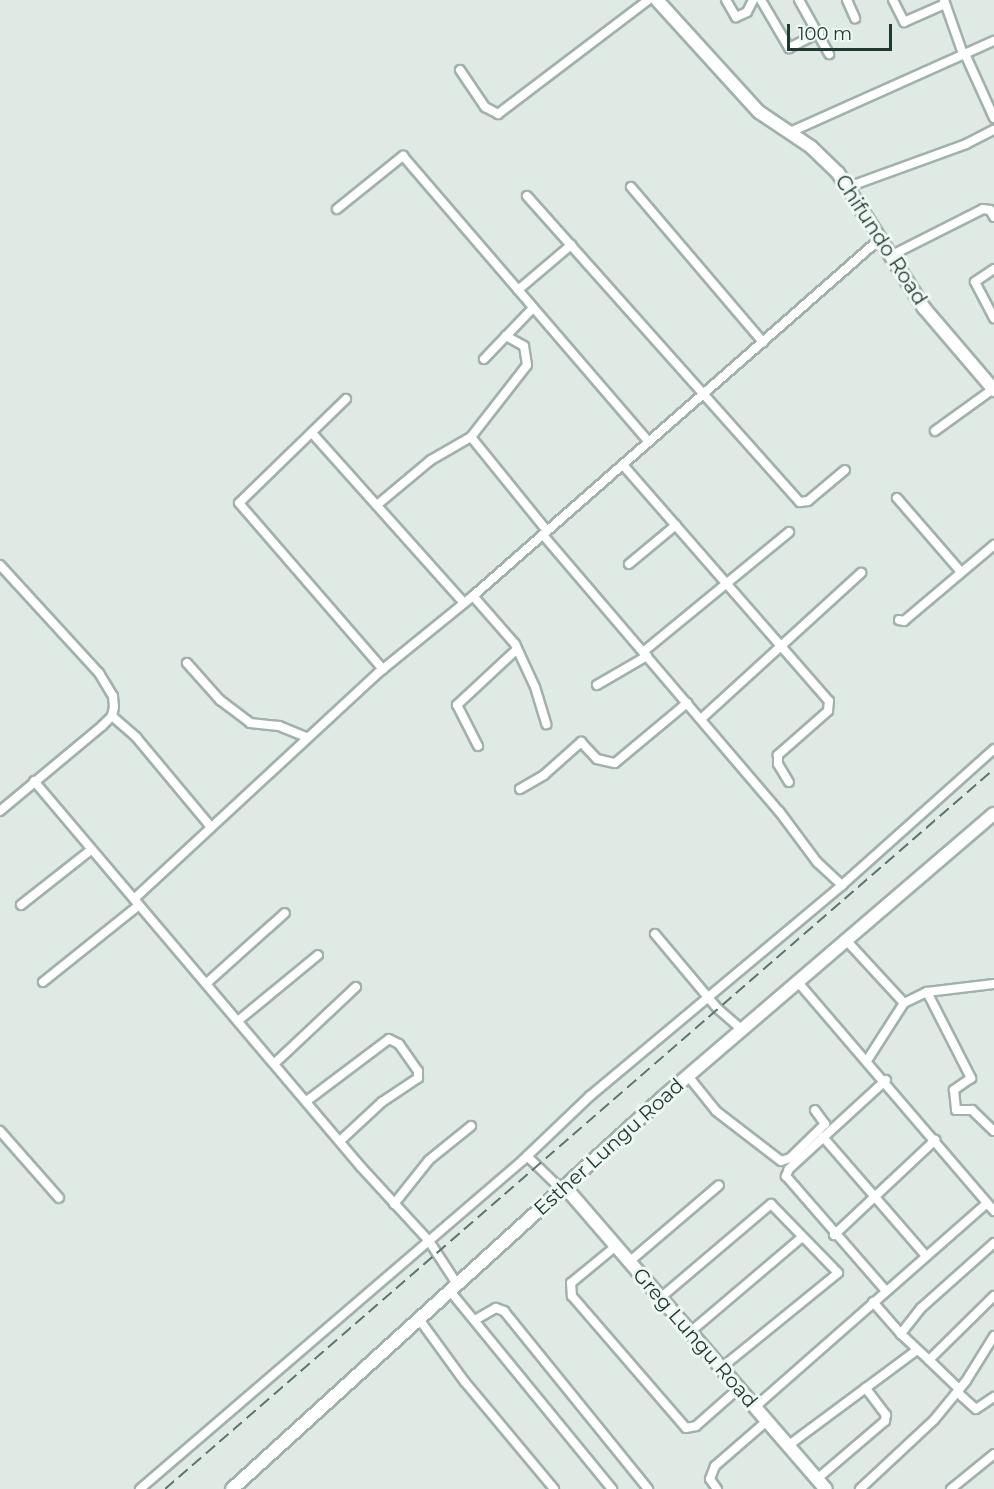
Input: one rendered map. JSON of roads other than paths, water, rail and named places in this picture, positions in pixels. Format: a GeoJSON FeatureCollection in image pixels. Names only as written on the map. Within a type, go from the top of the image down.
{"type":"FeatureCollection","features":[{"type":"Feature","properties":{"kind":"street"},"geometry":{"type":"LineString","coordinates":[[460,70],[485,107],[498,114],[648,0]]}},
{"type":"Feature","properties":{"kind":"street","name":"Chifundo Road"},"geometry":{"type":"LineString","coordinates":[[657,0],[734,88],[788,133],[811,147],[848,187],[924,308],[994,389]]}},
{"type":"Feature","properties":{"kind":"street"},"geometry":{"type":"LineString","coordinates":[[726,0],[736,17],[747,12],[753,0]]}},
{"type":"Feature","properties":{"kind":"street"},"geometry":{"type":"LineString","coordinates":[[761,0],[789,48],[819,33]]}},
{"type":"Feature","properties":{"kind":"street"},"geometry":{"type":"LineString","coordinates":[[799,0],[829,54]]}},
{"type":"Feature","properties":{"kind":"street"},"geometry":{"type":"LineString","coordinates":[[847,0],[855,18]]}},
{"type":"Feature","properties":{"kind":"street"},"geometry":{"type":"LineString","coordinates":[[893,0],[904,22],[944,2],[964,54],[994,118]]}},
{"type":"Feature","properties":{"kind":"street"},"geometry":{"type":"LineString","coordinates":[[788,133],[994,41]]}},
{"type":"Feature","properties":{"kind":"street"},"geometry":{"type":"LineString","coordinates":[[848,187],[966,144],[994,130]]}},
{"type":"Feature","properties":{"kind":"street"},"geometry":{"type":"LineString","coordinates":[[337,209],[403,156],[650,441]]}},
{"type":"Feature","properties":{"kind":"street"},"geometry":{"type":"LineString","coordinates":[[631,187],[763,342]]}},
{"type":"Feature","properties":{"kind":"street"},"geometry":{"type":"LineString","coordinates":[[527,196],[800,502],[808,501],[845,470]]}},
{"type":"Feature","properties":{"kind":"street"},"geometry":{"type":"LineString","coordinates":[[890,256],[982,209],[994,217]]}},
{"type":"Feature","properties":{"kind":"street"},"geometry":{"type":"LineString","coordinates":[[43,982],[136,902],[306,737],[473,596],[881,238]]}},
{"type":"Feature","properties":{"kind":"street"},"geometry":{"type":"LineString","coordinates":[[518,290],[571,245]]}},
{"type":"Feature","properties":{"kind":"street"},"geometry":{"type":"LineString","coordinates":[[994,269],[975,282],[994,318]]}},
{"type":"Feature","properties":{"kind":"street"},"geometry":{"type":"LineString","coordinates":[[484,359],[533,308]]}},
{"type":"Feature","properties":{"kind":"street"},"geometry":{"type":"LineString","coordinates":[[377,506],[431,460],[471,437],[528,365],[524,346],[506,336]]}},
{"type":"Feature","properties":{"kind":"street"},"geometry":{"type":"LineString","coordinates":[[935,431],[994,389]]}},
{"type":"Feature","properties":{"kind":"street"},"geometry":{"type":"LineString","coordinates":[[346,399],[239,503],[384,669]]}},
{"type":"Feature","properties":{"kind":"street"},"geometry":{"type":"LineString","coordinates":[[312,433],[464,603]]}},
{"type":"Feature","properties":{"kind":"street"},"geometry":{"type":"LineString","coordinates":[[471,437],[545,533],[645,654],[813,851],[817,861],[842,885]]}},
{"type":"Feature","properties":{"kind":"street"},"geometry":{"type":"LineString","coordinates":[[623,465],[782,646],[831,706],[778,755],[778,764],[789,782]]}},
{"type":"Feature","properties":{"kind":"street"},"geometry":{"type":"LineString","coordinates":[[897,498],[961,572]]}},
{"type":"Feature","properties":{"kind":"street"},"geometry":{"type":"LineString","coordinates":[[629,564],[676,525]]}},
{"type":"Feature","properties":{"kind":"street"},"geometry":{"type":"LineString","coordinates":[[597,685],[645,654],[789,532]]}},
{"type":"Feature","properties":{"kind":"street"},"geometry":{"type":"LineString","coordinates":[[899,620],[904,621],[994,544]]}},
{"type":"Feature","properties":{"kind":"street"},"geometry":{"type":"LineString","coordinates":[[0,566],[99,673],[113,696],[112,716],[0,811]]}},
{"type":"Feature","properties":{"kind":"street"},"geometry":{"type":"LineString","coordinates":[[701,719],[861,573]]}},
{"type":"Feature","properties":{"kind":"street"},"geometry":{"type":"LineString","coordinates":[[473,596],[506,632],[517,649],[535,687],[546,724]]}},
{"type":"Feature","properties":{"kind":"street"},"geometry":{"type":"LineString","coordinates":[[478,746],[458,705],[517,649]]}},
{"type":"Feature","properties":{"kind":"street"},"geometry":{"type":"LineString","coordinates":[[187,663],[220,700],[250,723],[279,726],[306,737]]}},
{"type":"Feature","properties":{"kind":"street"},"geometry":{"type":"LineString","coordinates":[[519,789],[544,775],[581,742],[597,759],[615,763],[687,703]]}},
{"type":"Feature","properties":{"kind":"street"},"geometry":{"type":"LineString","coordinates":[[112,716],[136,736],[211,827]]}},
{"type":"Feature","properties":{"kind":"street"},"geometry":{"type":"LineString","coordinates":[[140,1489],[527,1156],[590,1096],[842,885],[994,749]]}},
{"type":"Feature","properties":{"kind":"street"},"geometry":{"type":"LineString","coordinates":[[34,781],[136,902],[208,982],[394,1204],[429,1241],[453,1288],[475,1320],[612,1489]]}},
{"type":"Feature","properties":{"kind":"street","name":"Esther Lungu Road"},"geometry":{"type":"LineString","coordinates":[[232,1489],[741,1029],[994,814]]}},
{"type":"Feature","properties":{"kind":"street"},"geometry":{"type":"LineString","coordinates":[[21,905],[91,850]]}},
{"type":"Feature","properties":{"kind":"street"},"geometry":{"type":"LineString","coordinates":[[208,982],[285,913]]}},
{"type":"Feature","properties":{"kind":"street"},"geometry":{"type":"LineString","coordinates":[[655,934],[708,997],[741,1029]]}},
{"type":"Feature","properties":{"kind":"street"},"geometry":{"type":"LineString","coordinates":[[845,939],[904,1003]]}},
{"type":"Feature","properties":{"kind":"street"},"geometry":{"type":"LineString","coordinates":[[240,1020],[318,955]]}},
{"type":"Feature","properties":{"kind":"street"},"geometry":{"type":"LineString","coordinates":[[797,981],[886,1080],[994,1211]]}},
{"type":"Feature","properties":{"kind":"street"},"geometry":{"type":"LineString","coordinates":[[868,1059],[904,1003],[927,992],[994,984]]}},
{"type":"Feature","properties":{"kind":"street"},"geometry":{"type":"LineString","coordinates":[[275,1063],[356,987]]}},
{"type":"Feature","properties":{"kind":"street"},"geometry":{"type":"LineString","coordinates":[[927,992],[971,1078],[954,1090],[956,1110],[972,1110],[994,1131]]}},
{"type":"Feature","properties":{"kind":"street"},"geometry":{"type":"LineString","coordinates":[[308,1100],[389,1039],[404,1050],[418,1071],[418,1078],[382,1102],[340,1141]]}},
{"type":"Feature","properties":{"kind":"street"},"geometry":{"type":"LineString","coordinates":[[688,1076],[716,1111],[781,1161],[790,1158],[825,1124],[815,1110]]}},
{"type":"Feature","properties":{"kind":"street"},"geometry":{"type":"LineString","coordinates":[[886,1080],[789,1169],[786,1176],[834,1235],[886,1292]]}},
{"type":"Feature","properties":{"kind":"street"},"geometry":{"type":"LineString","coordinates":[[394,1204],[429,1160],[471,1126]]}},
{"type":"Feature","properties":{"kind":"street"},"geometry":{"type":"LineString","coordinates":[[0,1131],[59,1198]]}},
{"type":"Feature","properties":{"kind":"street"},"geometry":{"type":"LineString","coordinates":[[823,1137],[926,1256]]}},
{"type":"Feature","properties":{"kind":"street"},"geometry":{"type":"LineString","coordinates":[[834,1235],[935,1140]]}},
{"type":"Feature","properties":{"kind":"street"},"geometry":{"type":"LineString","coordinates":[[527,1156],[564,1188]]}},
{"type":"Feature","properties":{"kind":"street"},"geometry":{"type":"LineString","coordinates":[[629,1262],[719,1185]]}},
{"type":"Feature","properties":{"kind":"street","name":"Greg Lungu Road"},"geometry":{"type":"LineString","coordinates":[[564,1188],[826,1489]]}},
{"type":"Feature","properties":{"kind":"street"},"geometry":{"type":"LineString","coordinates":[[755,1407],[987,1203]]}},
{"type":"Feature","properties":{"kind":"street"},"geometry":{"type":"LineString","coordinates":[[659,1299],[768,1205],[774,1204],[802,1237],[838,1273],[721,1368]]}},
{"type":"Feature","properties":{"kind":"street"},"geometry":{"type":"LineString","coordinates":[[689,1333],[802,1237]]}},
{"type":"Feature","properties":{"kind":"street"},"geometry":{"type":"LineString","coordinates":[[901,1334],[921,1308],[994,1243]]}},
{"type":"Feature","properties":{"kind":"street"},"geometry":{"type":"LineString","coordinates":[[616,1246],[571,1283],[572,1296],[686,1428],[696,1426],[738,1389]]}},
{"type":"Feature","properties":{"kind":"street"},"geometry":{"type":"LineString","coordinates":[[929,1360],[994,1296]]}},
{"type":"Feature","properties":{"kind":"street"},"geometry":{"type":"LineString","coordinates":[[873,1302],[901,1334],[976,1409],[994,1397]]}},
{"type":"Feature","properties":{"kind":"street"},"geometry":{"type":"LineString","coordinates":[[475,1320],[496,1308],[504,1311],[648,1489]]}},
{"type":"Feature","properties":{"kind":"street"},"geometry":{"type":"LineString","coordinates":[[419,1319],[465,1382],[554,1489]]}},
{"type":"Feature","properties":{"kind":"street"},"geometry":{"type":"LineString","coordinates":[[860,1489],[897,1458],[958,1390],[994,1336]]}},
{"type":"Feature","properties":{"kind":"street"},"geometry":{"type":"LineString","coordinates":[[789,1445],[917,1350]]}},
{"type":"Feature","properties":{"kind":"street"},"geometry":{"type":"LineString","coordinates":[[817,1479],[885,1421],[886,1415],[866,1388]]}},
{"type":"Feature","properties":{"kind":"street"},"geometry":{"type":"LineString","coordinates":[[717,1489],[710,1479],[715,1466],[767,1420]]}},
{"type":"Feature","properties":{"kind":"street"},"geometry":{"type":"LineString","coordinates":[[957,1487],[994,1454]]}},
{"type":"Feature","properties":{"kind":"railway"},"geometry":{"type":"LineString","coordinates":[[165,1489],[994,769]]}}]}
